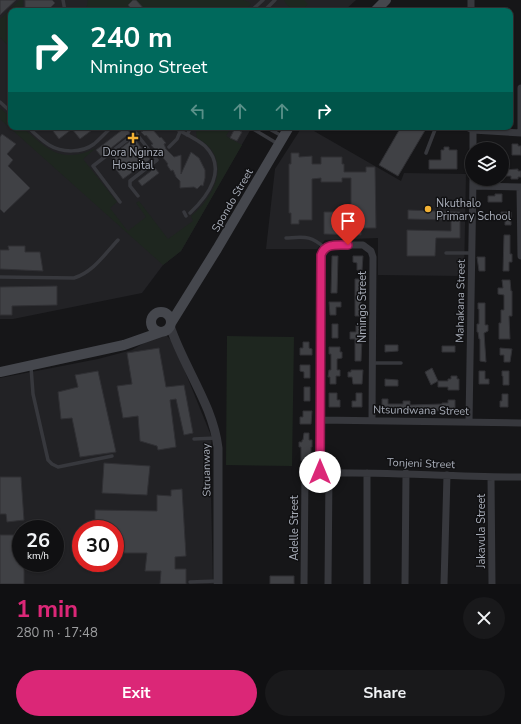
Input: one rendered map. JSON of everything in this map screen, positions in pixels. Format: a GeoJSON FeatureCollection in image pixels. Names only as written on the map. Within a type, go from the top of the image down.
{"type":"FeatureCollection","features":[{"type":"Feature","properties":{"kind":"main road"},"geometry":{"type":"LineString","coordinates":[[378,8],[386,0]]}},
{"type":"Feature","properties":{"kind":"main road","name":"Spondo Street"},"geometry":{"type":"LineString","coordinates":[[167,328],[217,250],[287,130]]}},
{"type":"Feature","properties":{"kind":"main road","name":"Spondo Street"},"geometry":{"type":"LineString","coordinates":[[164,313],[195,285]]}},
{"type":"Feature","properties":{"kind":"main road"},"geometry":{"type":"LineString","coordinates":[[112,348],[144,332],[152,324],[154,316],[158,313],[164,313],[169,316],[167,328]]}},
{"type":"Feature","properties":{"kind":"main road"},"geometry":{"type":"LineString","coordinates":[[152,324],[154,329],[167,328]]}},
{"type":"Feature","properties":{"kind":"main road"},"geometry":{"type":"LineString","coordinates":[[0,372],[112,348],[134,342],[167,328]]}},
{"type":"Feature","properties":{"kind":"street"},"geometry":{"type":"LineString","coordinates":[[483,130],[521,133],[521,88]]}},
{"type":"Feature","properties":{"kind":"street"},"geometry":{"type":"LineString","coordinates":[[470,130],[472,142]]}},
{"type":"Feature","properties":{"kind":"street","name":"Mahakana Street"},"geometry":{"type":"LineString","coordinates":[[470,422],[473,186]]}},
{"type":"Feature","properties":{"kind":"street"},"geometry":{"type":"LineString","coordinates":[[509,186],[521,187],[521,256]]}},
{"type":"Feature","properties":{"kind":"street","name":"Nmingo Street"},"geometry":{"type":"LineString","coordinates":[[325,248],[332,245],[363,246],[371,251],[373,257],[372,420]]}},
{"type":"Feature","properties":{"kind":"street"},"geometry":{"type":"LineString","coordinates":[[320,472],[321,255],[325,248]]}},
{"type":"Feature","properties":{"kind":"street","name":"Struanway"},"geometry":{"type":"LineString","coordinates":[[167,328],[175,341],[213,423],[217,438],[218,583]]}},
{"type":"Feature","properties":{"kind":"street","name":"Ntsundwana Street"},"geometry":{"type":"LineString","coordinates":[[320,420],[521,423]]}},
{"type":"Feature","properties":{"kind":"street","name":"Tonjeni Street"},"geometry":{"type":"LineString","coordinates":[[305,473],[406,473],[521,477]]}},
{"type":"Feature","properties":{"kind":"street","name":"Adelle Street"},"geometry":{"type":"LineString","coordinates":[[304,584],[305,473]]}},
{"type":"Feature","properties":{"kind":"street"},"geometry":{"type":"LineString","coordinates":[[328,584],[329,473]]}},
{"type":"Feature","properties":{"kind":"street"},"geometry":{"type":"LineString","coordinates":[[367,473],[367,584]]}},
{"type":"Feature","properties":{"kind":"street"},"geometry":{"type":"LineString","coordinates":[[406,473],[406,584]]}},
{"type":"Feature","properties":{"kind":"street"},"geometry":{"type":"LineString","coordinates":[[444,584],[447,475]]}},
{"type":"Feature","properties":{"kind":"street","name":"Jakavula Street"},"geometry":{"type":"LineString","coordinates":[[492,477],[492,584]]}},
{"type":"Feature","properties":{"kind":"lane"},"geometry":{"type":"LineString","coordinates":[[256,7],[259,0]]}},
{"type":"Feature","properties":{"kind":"lane"},"geometry":{"type":"LineString","coordinates":[[256,7],[263,0]]}},
{"type":"Feature","properties":{"kind":"lane"},"geometry":{"type":"LineString","coordinates":[[267,8],[275,0]]}},
{"type":"Feature","properties":{"kind":"lane"},"geometry":{"type":"LineString","coordinates":[[0,102],[8,109]]}},
{"type":"Feature","properties":{"kind":"lane"},"geometry":{"type":"LineString","coordinates":[[31,130],[50,146],[61,150],[77,150],[86,148],[93,144],[109,130]]}},
{"type":"Feature","properties":{"kind":"lane"},"geometry":{"type":"LineString","coordinates":[[135,130],[157,160],[130,181],[130,186],[138,196]]}},
{"type":"Feature","properties":{"kind":"lane"},"geometry":{"type":"LineString","coordinates":[[187,135],[190,130]]}},
{"type":"Feature","properties":{"kind":"lane"},"geometry":{"type":"LineString","coordinates":[[257,130],[281,141]]}},
{"type":"Feature","properties":{"kind":"lane"},"geometry":{"type":"LineString","coordinates":[[269,130],[281,141]]}},
{"type":"Feature","properties":{"kind":"lane"},"geometry":{"type":"LineString","coordinates":[[426,153],[435,130]]}},
{"type":"Feature","properties":{"kind":"lane"},"geometry":{"type":"LineString","coordinates":[[169,147],[177,139],[180,131],[207,149],[214,162],[215,172],[211,188],[187,214]]}},
{"type":"Feature","properties":{"kind":"lane"},"geometry":{"type":"LineString","coordinates":[[120,202],[93,166],[136,133]]}},
{"type":"Feature","properties":{"kind":"lane"},"geometry":{"type":"LineString","coordinates":[[286,238],[306,237],[313,239],[325,248]]}},
{"type":"Feature","properties":{"kind":"lane"},"geometry":{"type":"LineString","coordinates":[[0,277],[74,278],[84,275],[93,268],[118,240]]}},
{"type":"Feature","properties":{"kind":"lane"},"geometry":{"type":"LineString","coordinates":[[446,253],[471,253]]}},
{"type":"Feature","properties":{"kind":"lane"},"geometry":{"type":"LineString","coordinates":[[372,363],[401,363]]}},
{"type":"Feature","properties":{"kind":"lane"},"geometry":{"type":"LineString","coordinates":[[31,366],[33,394],[48,460],[52,464],[58,466],[112,456]]}},
{"type":"Feature","properties":{"kind":"lane"},"geometry":{"type":"LineString","coordinates":[[194,439],[217,438]]}},
{"type":"Feature","properties":{"kind":"lane"},"geometry":{"type":"LineString","coordinates":[[190,582],[218,583]]}},
{"type":"Feature","properties":{"kind":"shaded area"},"geometry":{"type":"Polygon","coordinates":[[[0,0],[356,0],[347,8],[8,8],[8,130],[250,130],[181,251],[163,265],[142,293],[13,319],[0,319],[0,0]]]}},
{"type":"Feature","properties":{"kind":"shaded area"},"geometry":{"type":"Polygon","coordinates":[[[20,0],[23,0],[23,8],[12,8],[20,0]]]}},
{"type":"Feature","properties":{"kind":"shaded area"},"geometry":{"type":"Polygon","coordinates":[[[88,0],[243,0],[251,4],[248,8],[87,8],[88,0]]]}},
{"type":"Feature","properties":{"kind":"shaded area"},"geometry":{"type":"Polygon","coordinates":[[[284,0],[304,0],[308,4],[304,8],[291,8],[284,0]]]}},
{"type":"Feature","properties":{"kind":"shaded area"},"geometry":{"type":"Polygon","coordinates":[[[8,11],[8,46],[0,37],[0,19],[8,11]]]}},
{"type":"Feature","properties":{"kind":"shaded area"},"geometry":{"type":"Polygon","coordinates":[[[0,108],[8,115],[8,126],[0,119],[0,108]]]}},
{"type":"Feature","properties":{"kind":"shaded area"},"geometry":{"type":"Polygon","coordinates":[[[12,130],[25,130],[47,148],[64,155],[84,153],[96,148],[83,159],[117,202],[110,208],[126,229],[128,231],[146,217],[136,203],[139,201],[168,239],[193,221],[191,216],[208,198],[217,177],[218,166],[215,155],[208,146],[197,138],[196,132],[197,130],[230,130],[226,136],[242,145],[181,251],[163,265],[12,130]]]}},
{"type":"Feature","properties":{"kind":"shaded area"},"geometry":{"type":"Polygon","coordinates":[[[300,130],[312,130],[401,181],[404,173],[465,174],[464,276],[378,275],[378,238],[325,240],[317,249],[266,249],[275,169],[300,130]]]}},
{"type":"Feature","properties":{"kind":"shaded area"},"geometry":{"type":"Polygon","coordinates":[[[163,332],[173,342],[212,438],[210,452],[213,584],[0,584],[0,378],[98,359],[132,350],[163,332]]]}},
{"type":"Feature","properties":{"kind":"shaded area"},"geometry":{"type":"Polygon","coordinates":[[[227,336],[294,337],[292,466],[226,465],[227,336]]]}},
{"type":"Feature","properties":{"kind":"building"},"geometry":{"type":"Polygon","coordinates":[[[0,0],[16,0],[0,15],[0,0]]]}},
{"type":"Feature","properties":{"kind":"building"},"geometry":{"type":"Polygon","coordinates":[[[25,0],[52,0],[55,3],[52,8],[25,8],[25,0]]]}},
{"type":"Feature","properties":{"kind":"building"},"geometry":{"type":"Polygon","coordinates":[[[133,0],[136,0],[143,8],[130,8],[128,5],[133,0]]]}},
{"type":"Feature","properties":{"kind":"building"},"geometry":{"type":"Polygon","coordinates":[[[52,130],[71,130],[59,139],[52,130]]]}},
{"type":"Feature","properties":{"kind":"building"},"geometry":{"type":"Polygon","coordinates":[[[73,130],[92,130],[80,139],[73,130]]]}},
{"type":"Feature","properties":{"kind":"building"},"geometry":{"type":"Polygon","coordinates":[[[122,130],[128,130],[130,133],[101,156],[96,150],[122,130]]]}},
{"type":"Feature","properties":{"kind":"building"},"geometry":{"type":"Polygon","coordinates":[[[142,130],[153,130],[166,143],[164,144],[166,149],[174,157],[181,155],[181,174],[191,152],[199,158],[205,170],[203,186],[201,185],[197,189],[194,187],[180,188],[180,181],[176,177],[173,170],[171,171],[167,165],[168,164],[151,145],[153,144],[146,135],[145,136],[141,132],[142,130]]]}},
{"type":"Feature","properties":{"kind":"building"},"geometry":{"type":"Polygon","coordinates":[[[234,130],[242,132],[237,141],[230,138],[234,130]]]}},
{"type":"Feature","properties":{"kind":"building"},"geometry":{"type":"Polygon","coordinates":[[[399,130],[425,130],[398,176],[379,165],[399,130]]]}},
{"type":"Feature","properties":{"kind":"building"},"geometry":{"type":"Polygon","coordinates":[[[2,134],[16,144],[7,154],[13,160],[8,166],[30,188],[4,213],[0,209],[0,137],[2,134]]]}},
{"type":"Feature","properties":{"kind":"building"},"geometry":{"type":"Polygon","coordinates":[[[134,138],[150,159],[145,164],[142,161],[132,169],[134,171],[123,179],[112,164],[115,162],[111,156],[134,138]]]}},
{"type":"Feature","properties":{"kind":"building"},"geometry":{"type":"Polygon","coordinates":[[[512,144],[518,144],[518,146],[521,146],[521,155],[512,155],[512,144]]]}},
{"type":"Feature","properties":{"kind":"building"},"geometry":{"type":"Polygon","coordinates":[[[444,147],[449,147],[449,150],[457,150],[457,169],[429,169],[429,160],[441,160],[441,150],[444,150],[444,147]]]}},
{"type":"Feature","properties":{"kind":"building"},"geometry":{"type":"Polygon","coordinates":[[[291,153],[299,153],[299,157],[312,156],[312,164],[321,164],[321,157],[342,157],[344,172],[366,172],[366,167],[375,167],[376,228],[361,228],[361,235],[324,234],[324,212],[351,212],[351,178],[342,178],[342,182],[321,182],[321,178],[312,179],[312,220],[299,220],[299,224],[291,224],[291,213],[289,213],[289,164],[291,164],[291,153]]]}},
{"type":"Feature","properties":{"kind":"building"},"geometry":{"type":"Polygon","coordinates":[[[155,168],[159,173],[142,186],[138,181],[155,168]]]}},
{"type":"Feature","properties":{"kind":"building"},"geometry":{"type":"Polygon","coordinates":[[[518,169],[518,171],[521,171],[521,177],[518,177],[518,179],[511,179],[511,176],[509,176],[509,170],[518,169]]]}},
{"type":"Feature","properties":{"kind":"building"},"geometry":{"type":"Polygon","coordinates":[[[495,194],[502,194],[502,202],[488,202],[488,196],[495,196],[495,194]]]}},
{"type":"Feature","properties":{"kind":"building"},"geometry":{"type":"Polygon","coordinates":[[[408,210],[460,212],[460,238],[436,238],[435,256],[407,256],[407,230],[451,231],[451,220],[408,219],[408,210]]]}},
{"type":"Feature","properties":{"kind":"building"},"geometry":{"type":"Polygon","coordinates":[[[501,212],[511,212],[511,225],[505,225],[505,217],[501,217],[501,212]]]}},
{"type":"Feature","properties":{"kind":"building"},"geometry":{"type":"Polygon","coordinates":[[[504,235],[510,235],[510,254],[512,254],[512,262],[509,262],[509,271],[503,271],[504,235]]]}},
{"type":"Feature","properties":{"kind":"building"},"geometry":{"type":"Polygon","coordinates":[[[8,246],[25,246],[25,252],[40,252],[43,271],[0,269],[0,250],[9,250],[8,246]]]}},
{"type":"Feature","properties":{"kind":"building"},"geometry":{"type":"Polygon","coordinates":[[[332,256],[338,256],[337,293],[331,293],[332,256]]]}},
{"type":"Feature","properties":{"kind":"building"},"geometry":{"type":"Polygon","coordinates":[[[353,256],[363,256],[362,270],[357,270],[357,263],[353,262],[353,256]]]}},
{"type":"Feature","properties":{"kind":"building"},"geometry":{"type":"Polygon","coordinates":[[[477,257],[485,257],[485,271],[479,271],[477,257]]]}},
{"type":"Feature","properties":{"kind":"building"},"geometry":{"type":"Polygon","coordinates":[[[355,279],[361,279],[361,316],[355,316],[355,279]]]}},
{"type":"Feature","properties":{"kind":"building"},"geometry":{"type":"Polygon","coordinates":[[[502,280],[510,280],[512,291],[512,316],[509,316],[510,339],[499,339],[499,323],[501,323],[501,310],[504,310],[504,295],[498,294],[498,288],[503,288],[502,280]]]}},
{"type":"Feature","properties":{"kind":"building"},"geometry":{"type":"Polygon","coordinates":[[[57,286],[57,305],[12,306],[12,315],[0,315],[0,287],[57,286]]]}},
{"type":"Feature","properties":{"kind":"building"},"geometry":{"type":"Polygon","coordinates":[[[329,302],[341,302],[341,307],[336,307],[336,315],[330,315],[329,302]]]}},
{"type":"Feature","properties":{"kind":"building"},"geometry":{"type":"Polygon","coordinates":[[[478,303],[485,303],[485,325],[488,325],[488,331],[484,333],[486,362],[480,361],[480,339],[477,332],[477,324],[479,324],[478,303]]]}},
{"type":"Feature","properties":{"kind":"building"},"geometry":{"type":"Polygon","coordinates":[[[332,324],[338,324],[338,338],[332,338],[332,324]]]}},
{"type":"Feature","properties":{"kind":"building"},"geometry":{"type":"Polygon","coordinates":[[[356,325],[362,325],[362,332],[365,332],[365,339],[362,339],[361,361],[355,361],[355,339],[350,339],[350,332],[356,332],[356,325]]]}},
{"type":"Feature","properties":{"kind":"building"},"geometry":{"type":"Polygon","coordinates":[[[303,342],[309,342],[309,348],[312,349],[312,355],[300,355],[300,348],[303,348],[303,342]]]}},
{"type":"Feature","properties":{"kind":"building"},"geometry":{"type":"Polygon","coordinates":[[[385,345],[398,345],[398,351],[385,352],[385,345]]]}},
{"type":"Feature","properties":{"kind":"building"},"geometry":{"type":"Polygon","coordinates":[[[442,346],[455,346],[455,352],[442,352],[442,346]]]}},
{"type":"Feature","properties":{"kind":"building"},"geometry":{"type":"Polygon","coordinates":[[[329,347],[340,347],[340,352],[342,352],[342,358],[337,359],[337,370],[340,370],[340,376],[336,376],[336,384],[330,384],[330,377],[328,377],[329,370],[331,370],[331,354],[329,354],[329,347]]]}},
{"type":"Feature","properties":{"kind":"building"},"geometry":{"type":"Polygon","coordinates":[[[159,348],[166,387],[184,385],[193,433],[184,435],[176,399],[170,400],[176,447],[158,450],[157,446],[140,441],[138,416],[123,418],[117,386],[132,384],[127,353],[159,348]]]}},
{"type":"Feature","properties":{"kind":"building"},"geometry":{"type":"Polygon","coordinates":[[[500,348],[512,349],[510,362],[504,362],[504,355],[500,355],[500,348]]]}},
{"type":"Feature","properties":{"kind":"building"},"geometry":{"type":"Polygon","coordinates":[[[300,365],[310,365],[310,378],[304,378],[304,372],[300,371],[300,365]]]}},
{"type":"Feature","properties":{"kind":"building"},"geometry":{"type":"Polygon","coordinates":[[[432,368],[438,381],[431,385],[425,372],[432,368]]]}},
{"type":"Feature","properties":{"kind":"building"},"geometry":{"type":"Polygon","coordinates":[[[351,370],[363,370],[362,384],[353,384],[352,377],[348,377],[348,372],[351,372],[351,370]]]}},
{"type":"Feature","properties":{"kind":"building"},"geometry":{"type":"Polygon","coordinates":[[[98,371],[116,452],[80,457],[72,418],[61,419],[58,392],[78,387],[75,375],[98,371]]]}},
{"type":"Feature","properties":{"kind":"building"},"geometry":{"type":"Polygon","coordinates":[[[479,371],[485,371],[485,379],[489,379],[489,384],[479,384],[479,371]]]}},
{"type":"Feature","properties":{"kind":"building"},"geometry":{"type":"Polygon","coordinates":[[[502,371],[509,371],[509,385],[503,385],[502,371]]]}},
{"type":"Feature","properties":{"kind":"building"},"geometry":{"type":"Polygon","coordinates":[[[451,376],[457,376],[457,379],[459,379],[459,390],[448,390],[448,387],[438,387],[438,381],[448,381],[448,379],[451,379],[451,376]]]}},
{"type":"Feature","properties":{"kind":"building"},"geometry":{"type":"Polygon","coordinates":[[[385,379],[398,380],[398,386],[385,386],[385,379]]]}},
{"type":"Feature","properties":{"kind":"building"},"geometry":{"type":"Polygon","coordinates":[[[304,387],[310,387],[310,401],[304,401],[304,387]]]}},
{"type":"Feature","properties":{"kind":"building"},"geometry":{"type":"Polygon","coordinates":[[[329,393],[337,393],[337,400],[340,400],[340,407],[329,407],[329,393]]]}},
{"type":"Feature","properties":{"kind":"building"},"geometry":{"type":"Polygon","coordinates":[[[356,393],[362,393],[362,407],[352,407],[352,401],[356,401],[356,393]]]}},
{"type":"Feature","properties":{"kind":"building"},"geometry":{"type":"Polygon","coordinates":[[[502,394],[508,394],[508,407],[500,407],[502,394]]]}},
{"type":"Feature","properties":{"kind":"building"},"geometry":{"type":"Polygon","coordinates":[[[382,399],[388,399],[388,404],[403,404],[403,401],[410,401],[410,405],[442,404],[448,403],[448,400],[455,400],[455,409],[448,409],[448,411],[411,410],[411,413],[406,413],[406,411],[403,410],[396,410],[396,408],[382,408],[382,399]]]}},
{"type":"Feature","properties":{"kind":"building"},"geometry":{"type":"Polygon","coordinates":[[[303,411],[312,411],[311,424],[300,424],[300,417],[303,417],[303,411]]]}},
{"type":"Feature","properties":{"kind":"building"},"geometry":{"type":"Polygon","coordinates":[[[304,433],[309,433],[309,440],[312,440],[311,461],[301,461],[301,447],[299,447],[299,442],[302,442],[304,433]]]}},
{"type":"Feature","properties":{"kind":"building"},"geometry":{"type":"Polygon","coordinates":[[[104,463],[150,466],[147,495],[102,493],[104,463]]]}},
{"type":"Feature","properties":{"kind":"building"},"geometry":{"type":"Polygon","coordinates":[[[0,477],[21,477],[24,520],[12,520],[12,521],[7,522],[6,514],[0,514],[0,477]]]}},
{"type":"Feature","properties":{"kind":"building"},"geometry":{"type":"Polygon","coordinates":[[[182,489],[186,556],[175,557],[175,569],[186,569],[186,584],[160,584],[161,571],[145,571],[147,553],[124,553],[124,520],[95,520],[95,510],[157,511],[157,495],[171,496],[171,490],[182,489]]]}},
{"type":"Feature","properties":{"kind":"building"},"geometry":{"type":"Polygon","coordinates":[[[0,535],[12,535],[12,572],[24,572],[24,584],[0,584],[0,535]]]}},
{"type":"Feature","properties":{"kind":"building"},"geometry":{"type":"Polygon","coordinates":[[[270,576],[294,576],[294,584],[270,584],[270,576]]]}},
{"type":"Feature","properties":{"kind":"place","name":"Dora Nginza Hospital"},"geometry":{"type":"Point","coordinates":[133,138]}},
{"type":"Feature","properties":{"kind":"place","name":"Nkuthalo Primary School"},"geometry":{"type":"Point","coordinates":[428,209]}},
{"type":"Feature","properties":{"kind":"route"},"geometry":{"type":"LineString","coordinates":[[320,472],[321,255],[324,249],[332,245],[348,245]]}}]}
